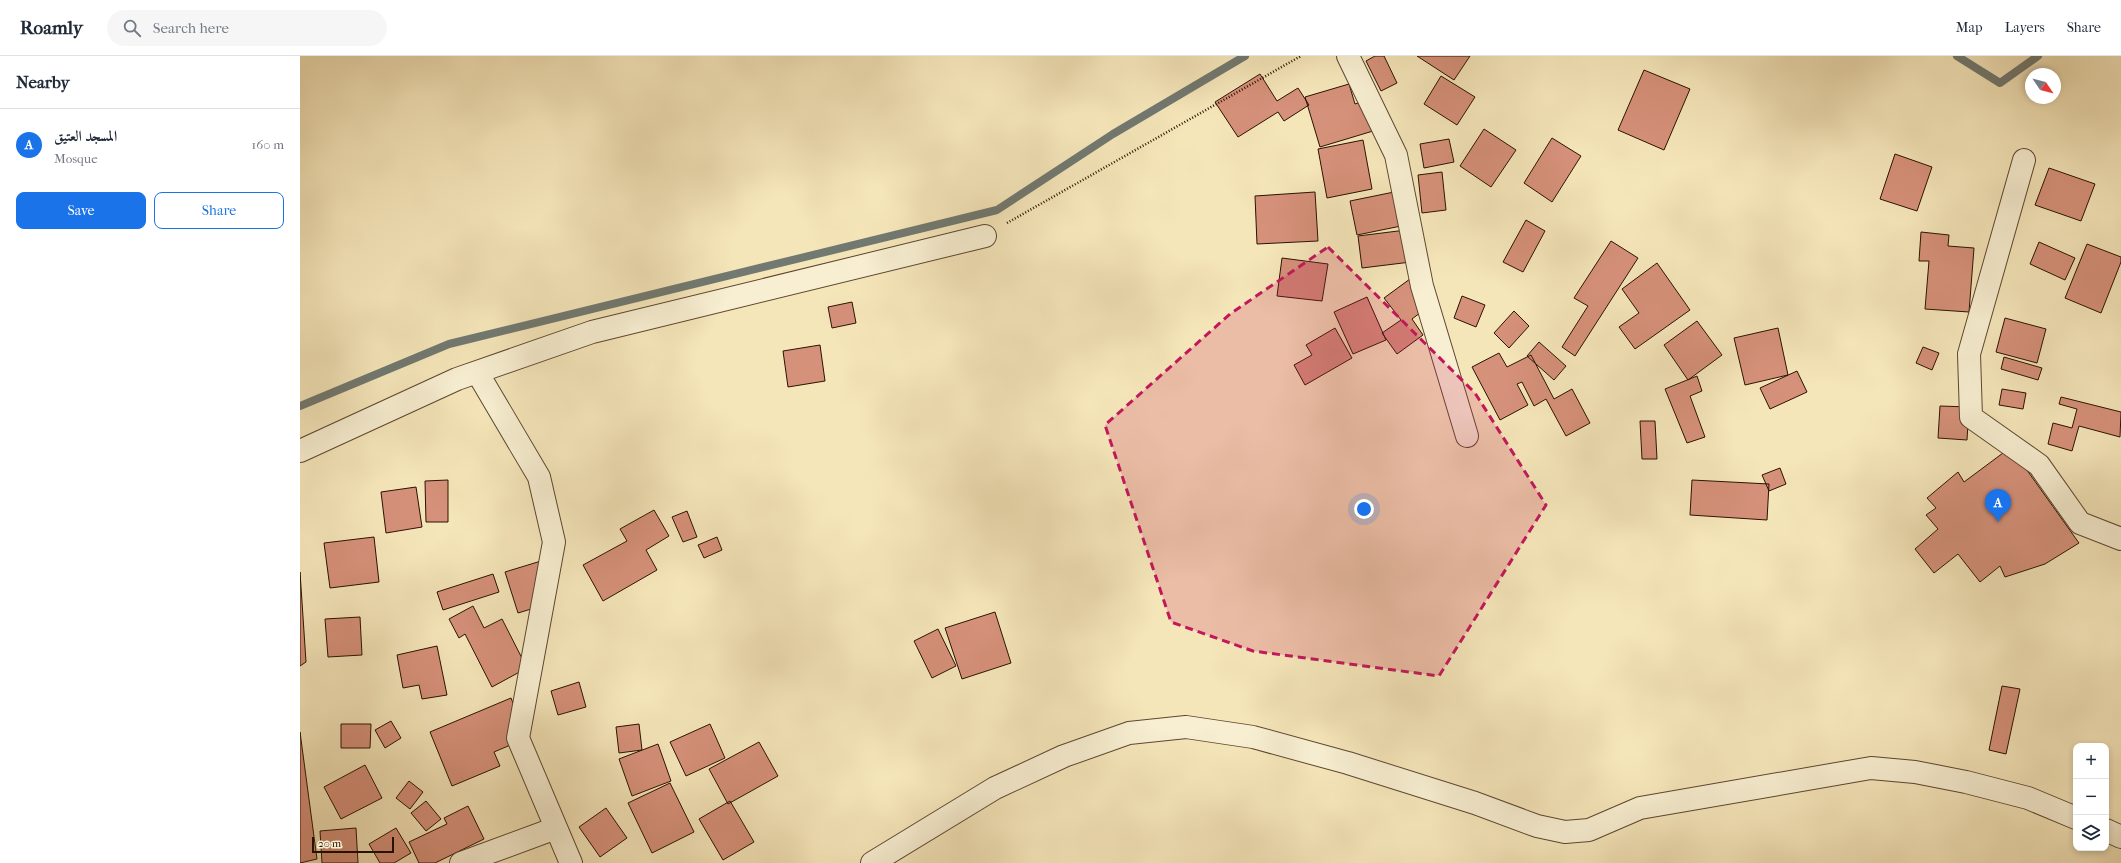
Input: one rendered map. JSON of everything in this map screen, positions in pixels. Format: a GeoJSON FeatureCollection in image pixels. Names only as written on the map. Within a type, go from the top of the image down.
{"type":"FeatureCollection","features":[{"type":"Feature","properties":{"kind":"street"},"geometry":{"type":"LineString","coordinates":[[1348,56],[1396,155],[1422,286],[1467,436]]}},
{"type":"Feature","properties":{"kind":"street"},"geometry":{"type":"LineString","coordinates":[[2024,160],[1969,354],[1971,417],[2039,465],[2080,523],[2121,539]]}},
{"type":"Feature","properties":{"kind":"street"},"geometry":{"type":"LineString","coordinates":[[300,451],[457,379],[592,332],[985,236]]}},
{"type":"Feature","properties":{"kind":"street"},"geometry":{"type":"LineString","coordinates":[[477,372],[539,477],[554,542],[518,738],[571,863]]}},
{"type":"Feature","properties":{"kind":"street"},"geometry":{"type":"LineString","coordinates":[[872,863],[995,788],[1064,756],[1128,733],[1186,727],[1253,737],[1348,763],[1475,803],[1537,826],[1565,832],[1589,830],[1640,808],[1871,768],[1915,772],[1966,782],[2028,798],[2073,817]]}},
{"type":"Feature","properties":{"kind":"street"},"geometry":{"type":"LineString","coordinates":[[461,863],[556,828]]}},
{"type":"Feature","properties":{"kind":"street"},"geometry":{"type":"LineString","coordinates":[[2109,831],[2121,837]]}},
{"type":"Feature","properties":{"kind":"path"},"geometry":{"type":"LineString","coordinates":[[985,236],[1301,56]]}},
{"type":"Feature","properties":{"kind":"highlighted area"},"geometry":{"type":"Polygon","coordinates":[[[1328,247],[1475,393],[1546,505],[1439,676],[1253,651],[1171,622],[1105,425],[1230,314],[1328,247]]]}},
{"type":"Feature","properties":{"kind":"building"},"geometry":{"type":"Polygon","coordinates":[[[1375,56],[1384,56],[1397,83],[1381,91],[1366,61],[1375,56]]]}},
{"type":"Feature","properties":{"kind":"building"},"geometry":{"type":"Polygon","coordinates":[[[1417,56],[1470,56],[1454,80],[1417,56]]]}},
{"type":"Feature","properties":{"kind":"building"},"geometry":{"type":"Polygon","coordinates":[[[1644,70],[1690,89],[1664,150],[1618,130],[1644,70]]]}},
{"type":"Feature","properties":{"kind":"building"},"geometry":{"type":"Polygon","coordinates":[[[1260,74],[1277,101],[1298,88],[1309,105],[1284,121],[1278,112],[1238,137],[1215,102],[1260,74]]]}},
{"type":"Feature","properties":{"kind":"building"},"geometry":{"type":"Polygon","coordinates":[[[1441,76],[1475,97],[1457,125],[1424,104],[1441,76]]]}},
{"type":"Feature","properties":{"kind":"building"},"geometry":{"type":"Polygon","coordinates":[[[1349,84],[1355,104],[1364,101],[1373,131],[1320,147],[1305,97],[1349,84]]]}},
{"type":"Feature","properties":{"kind":"building"},"geometry":{"type":"Polygon","coordinates":[[[1484,129],[1516,150],[1491,187],[1460,166],[1484,129]]]}},
{"type":"Feature","properties":{"kind":"building"},"geometry":{"type":"Polygon","coordinates":[[[1552,138],[1581,156],[1552,202],[1524,183],[1552,138]]]}},
{"type":"Feature","properties":{"kind":"building"},"geometry":{"type":"Polygon","coordinates":[[[1449,139],[1454,162],[1424,168],[1420,144],[1449,139]]]}},
{"type":"Feature","properties":{"kind":"building"},"geometry":{"type":"Polygon","coordinates":[[[1363,140],[1372,189],[1327,198],[1318,149],[1363,140]]]}},
{"type":"Feature","properties":{"kind":"building"},"geometry":{"type":"Polygon","coordinates":[[[1895,154],[1932,167],[1917,211],[1880,199],[1895,154]]]}},
{"type":"Feature","properties":{"kind":"building"},"geometry":{"type":"Polygon","coordinates":[[[2049,168],[2095,184],[2081,221],[2035,205],[2049,168]]]}},
{"type":"Feature","properties":{"kind":"building"},"geometry":{"type":"Polygon","coordinates":[[[1442,172],[1446,210],[1422,213],[1418,175],[1442,172]]]}},
{"type":"Feature","properties":{"kind":"building"},"geometry":{"type":"Polygon","coordinates":[[[1315,192],[1318,241],[1257,244],[1255,196],[1315,192]]]}},
{"type":"Feature","properties":{"kind":"building"},"geometry":{"type":"Polygon","coordinates":[[[1394,192],[1401,226],[1357,235],[1350,201],[1394,192]]]}},
{"type":"Feature","properties":{"kind":"building"},"geometry":{"type":"Polygon","coordinates":[[[1526,220],[1545,231],[1523,272],[1503,262],[1526,220]]]}},
{"type":"Feature","properties":{"kind":"building"},"geometry":{"type":"Polygon","coordinates":[[[1414,229],[1419,261],[1362,268],[1358,236],[1414,229]]]}},
{"type":"Feature","properties":{"kind":"building"},"geometry":{"type":"Polygon","coordinates":[[[1921,232],[1949,235],[1948,246],[1974,248],[1969,312],[1925,309],[1929,261],[1919,261],[1921,232]]]}},
{"type":"Feature","properties":{"kind":"building"},"geometry":{"type":"Polygon","coordinates":[[[1611,241],[1638,258],[1575,356],[1562,347],[1588,306],[1574,298],[1611,241]]]}},
{"type":"Feature","properties":{"kind":"building"},"geometry":{"type":"Polygon","coordinates":[[[2039,242],[2075,258],[2065,280],[2030,264],[2039,242]]]}},
{"type":"Feature","properties":{"kind":"building"},"geometry":{"type":"Polygon","coordinates":[[[2087,244],[2121,257],[2121,262],[2101,313],[2065,298],[2087,244]]]}},
{"type":"Feature","properties":{"kind":"building"},"geometry":{"type":"Polygon","coordinates":[[[1282,258],[1328,264],[1322,301],[1277,296],[1282,258]]]}},
{"type":"Feature","properties":{"kind":"building"},"geometry":{"type":"Polygon","coordinates":[[[1657,263],[1690,310],[1635,349],[1619,327],[1639,313],[1622,289],[1657,263]]]}},
{"type":"Feature","properties":{"kind":"building"},"geometry":{"type":"Polygon","coordinates":[[[1414,276],[1433,303],[1412,319],[1423,335],[1397,354],[1382,333],[1401,320],[1384,298],[1414,276]]]}},
{"type":"Feature","properties":{"kind":"building"},"geometry":{"type":"Polygon","coordinates":[[[1462,296],[1485,305],[1476,327],[1454,318],[1462,296]]]}},
{"type":"Feature","properties":{"kind":"building"},"geometry":{"type":"Polygon","coordinates":[[[1367,297],[1386,340],[1353,354],[1334,312],[1367,297]]]}},
{"type":"Feature","properties":{"kind":"building"},"geometry":{"type":"Polygon","coordinates":[[[852,302],[856,323],[832,328],[828,307],[852,302]]]}},
{"type":"Feature","properties":{"kind":"building"},"geometry":{"type":"Polygon","coordinates":[[[1514,311],[1529,326],[1509,348],[1494,333],[1514,311]]]}},
{"type":"Feature","properties":{"kind":"building"},"geometry":{"type":"Polygon","coordinates":[[[2005,318],[2046,329],[2037,363],[1996,352],[2005,318]]]}},
{"type":"Feature","properties":{"kind":"building"},"geometry":{"type":"Polygon","coordinates":[[[1697,321],[1722,355],[1688,380],[1664,345],[1697,321]]]}},
{"type":"Feature","properties":{"kind":"building"},"geometry":{"type":"Polygon","coordinates":[[[1335,328],[1352,358],[1305,385],[1294,365],[1312,355],[1306,345],[1335,328]]]}},
{"type":"Feature","properties":{"kind":"building"},"geometry":{"type":"Polygon","coordinates":[[[1778,328],[1788,375],[1745,385],[1734,338],[1778,328]]]}},
{"type":"Feature","properties":{"kind":"building"},"geometry":{"type":"Polygon","coordinates":[[[1539,342],[1566,366],[1554,380],[1527,356],[1539,342]]]}},
{"type":"Feature","properties":{"kind":"building"},"geometry":{"type":"Polygon","coordinates":[[[820,345],[825,381],[788,387],[783,351],[820,345]]]}},
{"type":"Feature","properties":{"kind":"building"},"geometry":{"type":"Polygon","coordinates":[[[1923,347],[1939,353],[1932,370],[1916,363],[1923,347]]]}},
{"type":"Feature","properties":{"kind":"building"},"geometry":{"type":"Polygon","coordinates":[[[1499,353],[1507,367],[1531,355],[1554,399],[1572,389],[1590,423],[1566,436],[1546,399],[1534,406],[1522,382],[1517,384],[1528,405],[1500,420],[1472,367],[1499,353]]]}},
{"type":"Feature","properties":{"kind":"building"},"geometry":{"type":"Polygon","coordinates":[[[2004,357],[2042,368],[2038,380],[2001,369],[2004,357]]]}},
{"type":"Feature","properties":{"kind":"building"},"geometry":{"type":"Polygon","coordinates":[[[1797,371],[1807,392],[1770,409],[1760,388],[1797,371]]]}},
{"type":"Feature","properties":{"kind":"building"},"geometry":{"type":"Polygon","coordinates":[[[1697,376],[1702,391],[1690,396],[1705,437],[1687,443],[1665,389],[1697,376]]]}},
{"type":"Feature","properties":{"kind":"building"},"geometry":{"type":"Polygon","coordinates":[[[2002,389],[2026,393],[2023,409],[1999,405],[2002,389]]]}},
{"type":"Feature","properties":{"kind":"building"},"geometry":{"type":"Polygon","coordinates":[[[2061,397],[2121,412],[2120,437],[2079,426],[2072,451],[2048,444],[2053,423],[2072,428],[2077,409],[2059,404],[2061,397]]]}},
{"type":"Feature","properties":{"kind":"building"},"geometry":{"type":"Polygon","coordinates":[[[1940,406],[1969,407],[1967,440],[1938,438],[1940,406]]]}},
{"type":"Feature","properties":{"kind":"building"},"geometry":{"type":"Polygon","coordinates":[[[1640,421],[1655,421],[1657,459],[1642,459],[1640,421]]]}},
{"type":"Feature","properties":{"kind":"building"},"geometry":{"type":"Polygon","coordinates":[[[2014,452],[2079,543],[2045,564],[2005,577],[2000,566],[1980,582],[1958,554],[1934,573],[1915,549],[1938,529],[1926,515],[1936,508],[1927,498],[1958,472],[1964,482],[2003,453],[2014,452]]]}},
{"type":"Feature","properties":{"kind":"building"},"geometry":{"type":"Polygon","coordinates":[[[1780,468],[1786,484],[1769,491],[1762,475],[1780,468]]]}},
{"type":"Feature","properties":{"kind":"building"},"geometry":{"type":"Polygon","coordinates":[[[448,480],[448,522],[426,522],[425,481],[448,480]]]}},
{"type":"Feature","properties":{"kind":"building"},"geometry":{"type":"Polygon","coordinates":[[[1692,480],[1769,484],[1767,520],[1690,515],[1692,480]]]}},
{"type":"Feature","properties":{"kind":"building"},"geometry":{"type":"Polygon","coordinates":[[[416,487],[422,527],[386,533],[381,492],[416,487]]]}},
{"type":"Feature","properties":{"kind":"building"},"geometry":{"type":"Polygon","coordinates":[[[654,510],[669,536],[646,550],[657,570],[603,601],[583,565],[627,541],[620,529],[654,510]]]}},
{"type":"Feature","properties":{"kind":"building"},"geometry":{"type":"Polygon","coordinates":[[[687,511],[697,537],[683,542],[672,517],[687,511]]]}},
{"type":"Feature","properties":{"kind":"building"},"geometry":{"type":"Polygon","coordinates":[[[374,537],[379,582],[330,588],[324,543],[374,537]]]}},
{"type":"Feature","properties":{"kind":"building"},"geometry":{"type":"Polygon","coordinates":[[[717,537],[722,550],[704,558],[698,545],[717,537]]]}},
{"type":"Feature","properties":{"kind":"building"},"geometry":{"type":"Polygon","coordinates":[[[541,561],[554,602],[518,613],[505,572],[541,561]]]}},
{"type":"Feature","properties":{"kind":"building"},"geometry":{"type":"Polygon","coordinates":[[[300,572],[306,662],[300,666],[300,572]]]}},
{"type":"Feature","properties":{"kind":"building"},"geometry":{"type":"Polygon","coordinates":[[[493,574],[499,592],[443,610],[437,592],[493,574]]]}},
{"type":"Feature","properties":{"kind":"building"},"geometry":{"type":"Polygon","coordinates":[[[473,606],[484,628],[502,619],[527,668],[492,687],[465,634],[459,638],[449,619],[473,606]]]}},
{"type":"Feature","properties":{"kind":"building"},"geometry":{"type":"Polygon","coordinates":[[[995,612],[1011,663],[962,679],[945,628],[995,612]]]}},
{"type":"Feature","properties":{"kind":"building"},"geometry":{"type":"Polygon","coordinates":[[[360,617],[362,655],[328,657],[325,619],[360,617]]]}},
{"type":"Feature","properties":{"kind":"building"},"geometry":{"type":"Polygon","coordinates":[[[938,629],[956,666],[932,678],[914,641],[938,629]]]}},
{"type":"Feature","properties":{"kind":"building"},"geometry":{"type":"Polygon","coordinates":[[[437,646],[447,695],[422,699],[419,685],[403,688],[397,655],[437,646]]]}},
{"type":"Feature","properties":{"kind":"building"},"geometry":{"type":"Polygon","coordinates":[[[579,682],[586,707],[558,715],[551,691],[579,682]]]}},
{"type":"Feature","properties":{"kind":"building"},"geometry":{"type":"Polygon","coordinates":[[[2002,686],[2020,689],[2006,754],[1989,750],[2002,686]]]}},
{"type":"Feature","properties":{"kind":"building"},"geometry":{"type":"Polygon","coordinates":[[[511,698],[527,738],[494,752],[500,766],[452,786],[430,732],[511,698]]]}},
{"type":"Feature","properties":{"kind":"building"},"geometry":{"type":"Polygon","coordinates":[[[391,721],[401,738],[385,748],[375,730],[391,721]]]}},
{"type":"Feature","properties":{"kind":"building"},"geometry":{"type":"Polygon","coordinates":[[[341,724],[371,724],[370,748],[341,748],[341,724]]]}},
{"type":"Feature","properties":{"kind":"building"},"geometry":{"type":"Polygon","coordinates":[[[639,724],[642,750],[619,753],[616,727],[639,724]]]}},
{"type":"Feature","properties":{"kind":"building"},"geometry":{"type":"Polygon","coordinates":[[[710,724],[725,758],[686,776],[670,742],[710,724]]]}},
{"type":"Feature","properties":{"kind":"building"},"geometry":{"type":"Polygon","coordinates":[[[300,732],[317,859],[300,863],[300,732]]]}},
{"type":"Feature","properties":{"kind":"building"},"geometry":{"type":"Polygon","coordinates":[[[759,742],[778,776],[728,804],[709,769],[759,742]]]}},
{"type":"Feature","properties":{"kind":"building"},"geometry":{"type":"Polygon","coordinates":[[[658,744],[671,781],[632,796],[619,759],[658,744]]]}},
{"type":"Feature","properties":{"kind":"building"},"geometry":{"type":"Polygon","coordinates":[[[365,765],[382,798],[341,819],[324,787],[365,765]]]}},
{"type":"Feature","properties":{"kind":"building"},"geometry":{"type":"Polygon","coordinates":[[[409,781],[423,792],[410,809],[396,798],[409,781]]]}},
{"type":"Feature","properties":{"kind":"building"},"geometry":{"type":"Polygon","coordinates":[[[670,783],[694,832],[652,853],[628,803],[670,783]]]}},
{"type":"Feature","properties":{"kind":"building"},"geometry":{"type":"Polygon","coordinates":[[[426,801],[441,819],[426,831],[411,813],[426,801]]]}},
{"type":"Feature","properties":{"kind":"building"},"geometry":{"type":"Polygon","coordinates":[[[730,801],[754,842],[723,860],[699,819],[730,801]]]}},
{"type":"Feature","properties":{"kind":"building"},"geometry":{"type":"Polygon","coordinates":[[[468,806],[484,839],[435,863],[419,863],[409,842],[447,824],[444,818],[468,806]]]}},
{"type":"Feature","properties":{"kind":"building"},"geometry":{"type":"Polygon","coordinates":[[[606,808],[627,838],[600,857],[579,827],[606,808]]]}},
{"type":"Feature","properties":{"kind":"building"},"geometry":{"type":"Polygon","coordinates":[[[356,828],[358,863],[322,863],[320,831],[356,828]]]}},
{"type":"Feature","properties":{"kind":"building"},"geometry":{"type":"Polygon","coordinates":[[[396,828],[411,853],[394,863],[380,863],[369,844],[396,828]]]}},
{"type":"Feature","properties":{"kind":"waterway"},"geometry":{"type":"LineString","coordinates":[[300,406],[449,344],[997,210],[1113,134],[1245,56]]}},
{"type":"Feature","properties":{"kind":"waterway"},"geometry":{"type":"LineString","coordinates":[[1957,56],[2000,83],[2038,56]]}},
{"type":"Feature","properties":{"kind":"place","name":"المسجد العتيق"},"geometry":{"type":"Point","coordinates":[1998,522]}}]}
